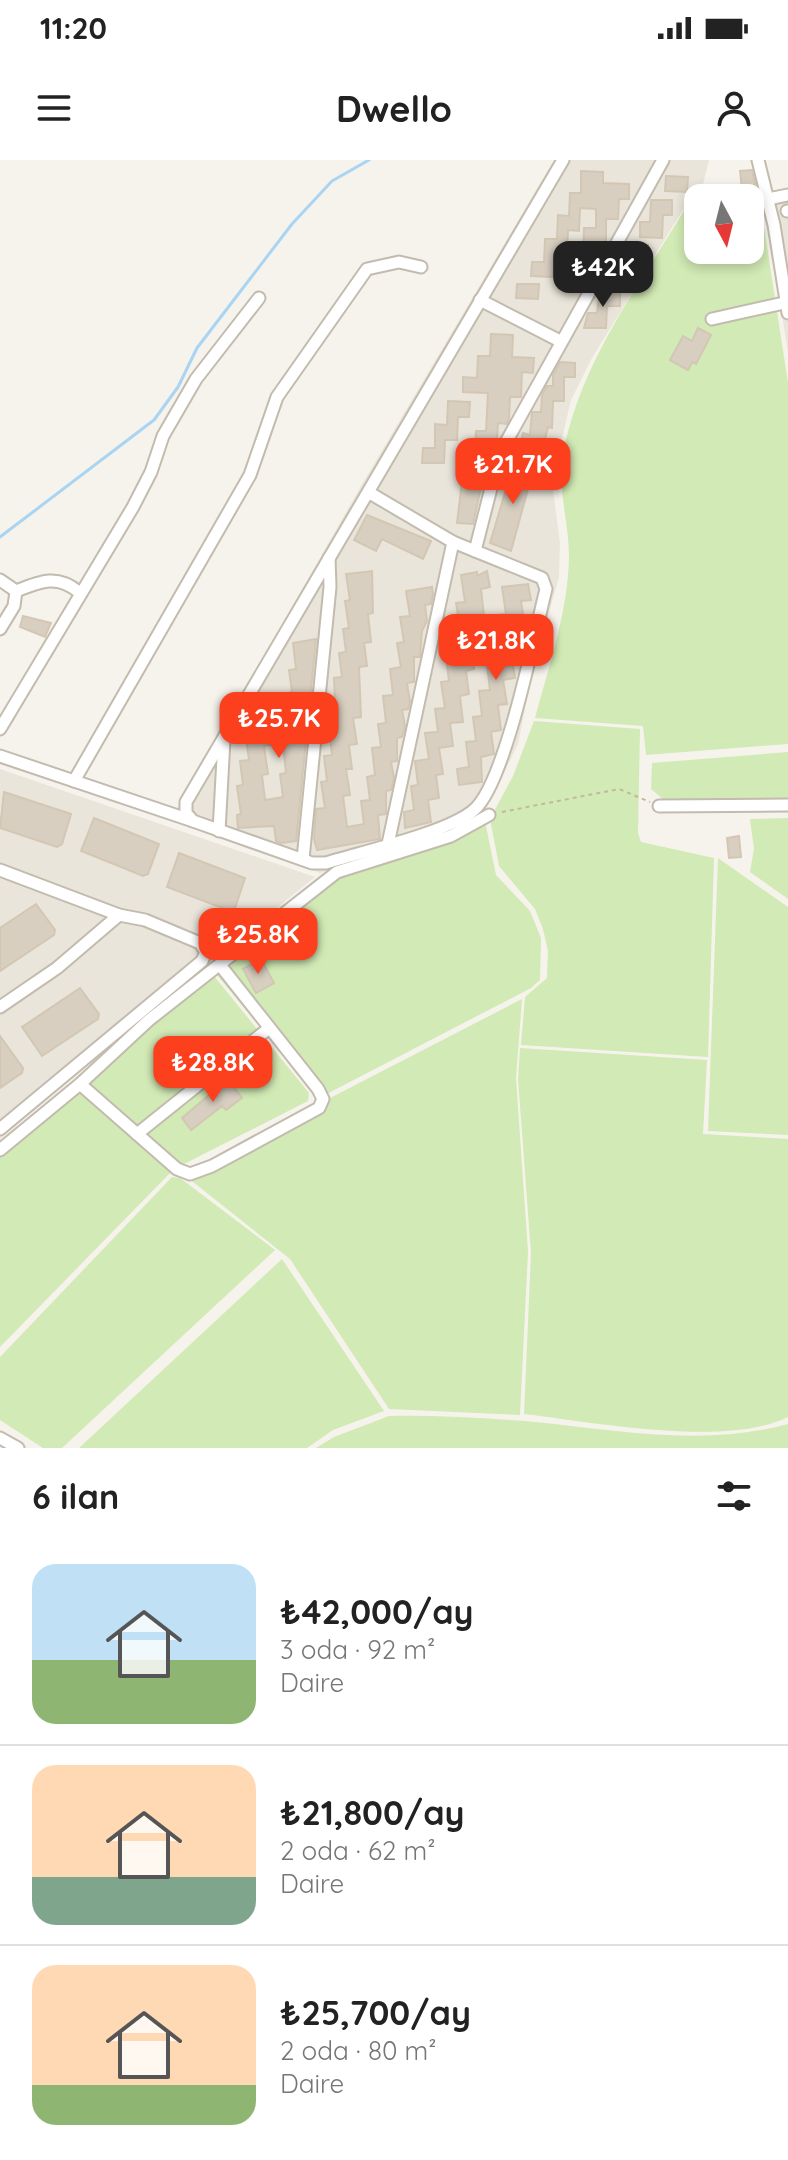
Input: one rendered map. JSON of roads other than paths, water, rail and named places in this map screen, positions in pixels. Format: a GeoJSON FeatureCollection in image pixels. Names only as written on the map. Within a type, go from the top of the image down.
{"type":"FeatureCollection","features":[{"type":"Feature","properties":{"kind":"street"},"geometry":{"type":"LineString","coordinates":[[193,821],[186,813],[186,802],[563,160]]}},
{"type":"Feature","properties":{"kind":"street"},"geometry":{"type":"LineString","coordinates":[[475,551],[500,453],[663,160]]}},
{"type":"Feature","properties":{"kind":"street"},"geometry":{"type":"LineString","coordinates":[[712,319],[787,306],[758,160]]}},
{"type":"Feature","properties":{"kind":"street"},"geometry":{"type":"LineString","coordinates":[[768,199],[788,195]]}},
{"type":"Feature","properties":{"kind":"street"},"geometry":{"type":"LineString","coordinates":[[74,781],[250,475],[277,397],[367,269],[399,262],[421,267]]}},
{"type":"Feature","properties":{"kind":"street"},"geometry":{"type":"LineString","coordinates":[[0,729],[79,592],[133,507],[151,472],[163,436],[196,379],[259,298]]}},
{"type":"Feature","properties":{"kind":"street"},"geometry":{"type":"LineString","coordinates":[[480,300],[560,341]]}},
{"type":"Feature","properties":{"kind":"street"},"geometry":{"type":"LineString","coordinates":[[0,756],[303,859],[326,863],[456,821],[476,809],[506,746],[546,589],[542,578],[453,542],[368,492]]}},
{"type":"Feature","properties":{"kind":"street"},"geometry":{"type":"LineString","coordinates":[[388,844],[453,542]]}},
{"type":"Feature","properties":{"kind":"street"},"geometry":{"type":"LineString","coordinates":[[303,859],[330,587],[329,558]]}},
{"type":"Feature","properties":{"kind":"street"},"geometry":{"type":"LineString","coordinates":[[16,591],[48,579],[67,582],[79,592]]}},
{"type":"Feature","properties":{"kind":"street"},"geometry":{"type":"LineString","coordinates":[[0,580],[16,591]]}},
{"type":"Feature","properties":{"kind":"street"},"geometry":{"type":"LineString","coordinates":[[0,629],[14,606],[16,591]]}},
{"type":"Feature","properties":{"kind":"street"},"geometry":{"type":"LineString","coordinates":[[219,831],[224,737]]}},
{"type":"Feature","properties":{"kind":"street"},"geometry":{"type":"LineString","coordinates":[[659,806],[788,805]]}},
{"type":"Feature","properties":{"kind":"street"},"geometry":{"type":"LineString","coordinates":[[0,1150],[80,1084],[149,1020],[337,872],[451,836],[489,815]]}},
{"type":"Feature","properties":{"kind":"street"},"geometry":{"type":"LineString","coordinates":[[0,870],[119,915],[145,920],[205,947],[205,956],[0,1129]]}},
{"type":"Feature","properties":{"kind":"street"},"geometry":{"type":"LineString","coordinates":[[0,1007],[57,968],[119,915]]}},
{"type":"Feature","properties":{"kind":"street"},"geometry":{"type":"LineString","coordinates":[[80,1084],[177,1169],[190,1174],[212,1166],[319,1108],[323,1099],[318,1089],[220,965]]}},
{"type":"Feature","properties":{"kind":"street"},"geometry":{"type":"LineString","coordinates":[[137,1134],[268,1029]]}},
{"type":"Feature","properties":{"kind":"street"},"geometry":{"type":"LineString","coordinates":[[0,1438],[18,1448]]}},
{"type":"Feature","properties":{"kind":"waterway"},"geometry":{"type":"LineString","coordinates":[[0,537],[154,420],[178,387],[197,348],[292,224],[332,181],[369,160]]}}]}
